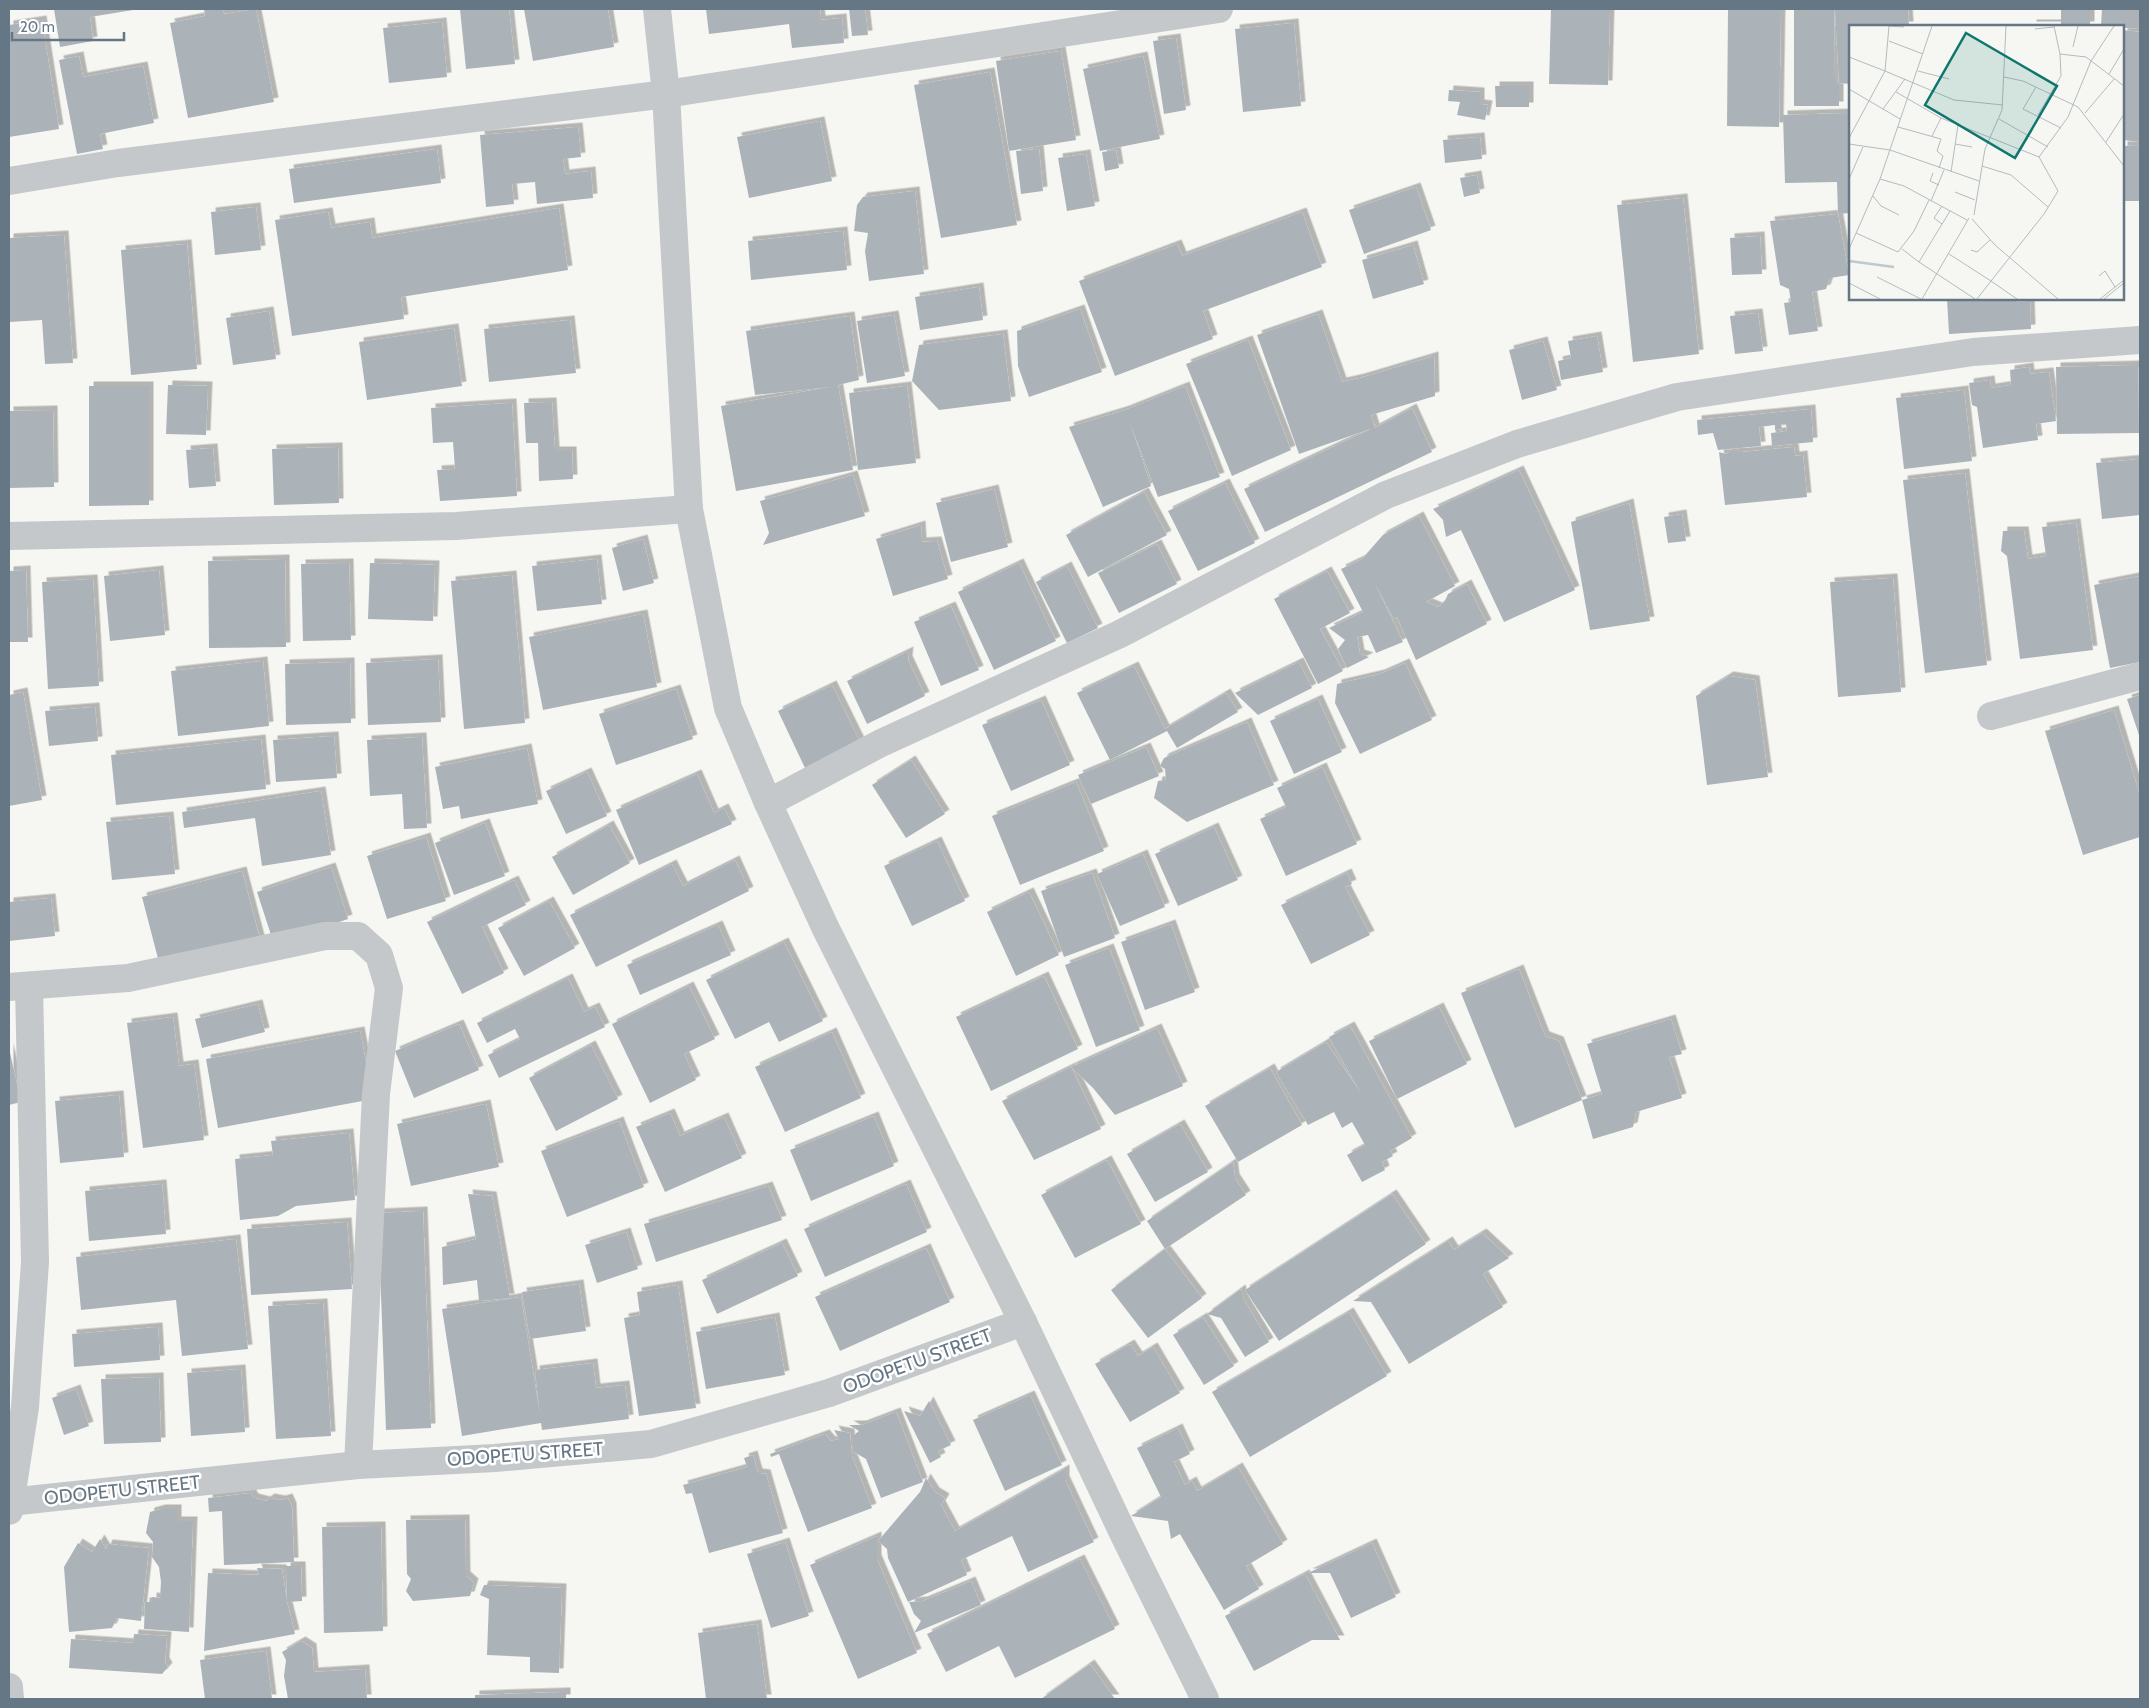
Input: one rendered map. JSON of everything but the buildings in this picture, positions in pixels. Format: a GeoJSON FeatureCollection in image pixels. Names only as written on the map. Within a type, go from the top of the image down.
{"type":"FeatureCollection","features":[{"type":"Feature","properties":{"kind":"street"},"geometry":{"type":"LineString","coordinates":[[657,9],[666,94],[689,509],[728,708],[768,803],[825,927],[1023,1322],[1129,1546],[1205,1699]]}},
{"type":"Feature","properties":{"kind":"street"},"geometry":{"type":"LineString","coordinates":[[9,181],[118,163],[666,94],[1219,9]]}},
{"type":"Feature","properties":{"kind":"street"},"geometry":{"type":"LineString","coordinates":[[768,803],[881,743],[1120,634],[1386,495],[1517,444],[1677,397],[1973,352],[2140,340]]}},
{"type":"Feature","properties":{"kind":"street"},"geometry":{"type":"LineString","coordinates":[[9,536],[456,526],[689,509]]}},
{"type":"Feature","properties":{"kind":"street"},"geometry":{"type":"LineString","coordinates":[[1991,716],[2140,676]]}},
{"type":"Feature","properties":{"kind":"street"},"geometry":{"type":"LineString","coordinates":[[9,1511],[24,1407],[35,1262],[19,986],[128,978],[326,936],[358,936],[379,955],[389,988],[376,1094],[358,1466]]}},
{"type":"Feature","properties":{"kind":"street","name":"ODOPETU STREET"},"geometry":{"type":"LineString","coordinates":[[9,1502],[358,1466],[495,1458],[651,1444],[829,1393],[1023,1322]]}},
{"type":"Feature","properties":{"kind":"street"},"geometry":{"type":"LineString","coordinates":[[9,1687],[10,1699]]}}]}
